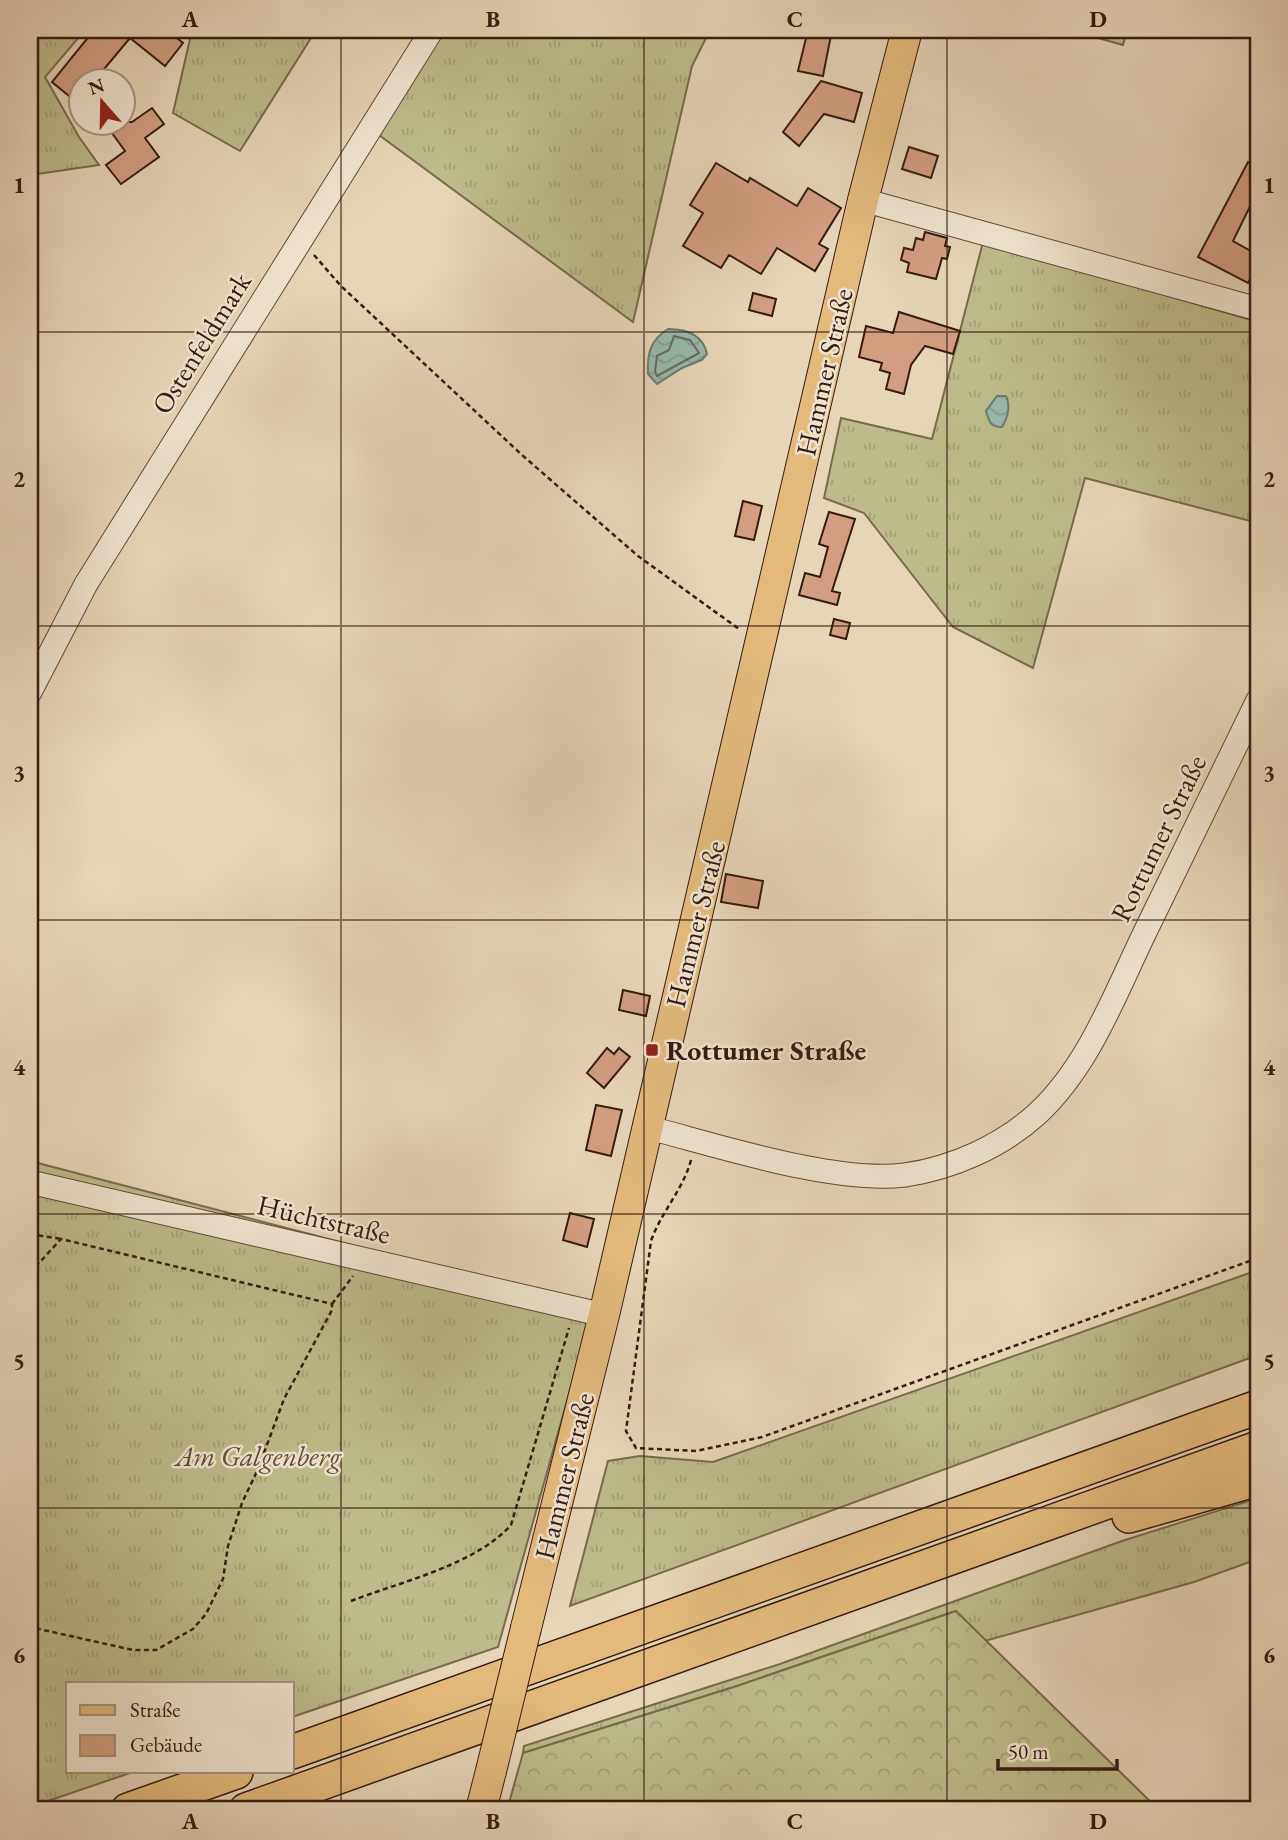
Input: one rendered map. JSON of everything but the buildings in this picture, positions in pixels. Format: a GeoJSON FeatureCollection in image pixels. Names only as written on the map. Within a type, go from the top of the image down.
{"type":"FeatureCollection","features":[{"type":"Feature","properties":{"kind":"highway"},"geometry":{"type":"LineString","coordinates":[[294,1751],[1249,1409]]}},
{"type":"Feature","properties":{"kind":"highway"},"geometry":{"type":"LineString","coordinates":[[246,1810],[1258,1448]]}},
{"type":"Feature","properties":{"kind":"highway"},"geometry":{"type":"LineString","coordinates":[[1003,1539],[1116,1520],[1258,1479]]}},
{"type":"Feature","properties":{"kind":"highway"},"geometry":{"type":"LineString","coordinates":[[128,1810],[233,1773]]}},
{"type":"Feature","properties":{"kind":"main road","name":"Hammer Straße"},"geometry":{"type":"LineString","coordinates":[[481,1810],[604,1315],[646,1127],[762,645],[863,200],[907,30]]}},
{"type":"Feature","properties":{"kind":"street","name":"Ostenfeldmark"},"geometry":{"type":"LineString","coordinates":[[30,692],[86,583],[432,30]]}},
{"type":"Feature","properties":{"kind":"street"},"geometry":{"type":"LineString","coordinates":[[863,200],[1258,309]]}},
{"type":"Feature","properties":{"kind":"street","name":"Rottumer Straße"},"geometry":{"type":"LineString","coordinates":[[646,1127],[816,1169],[872,1176],[905,1175],[943,1166],[979,1153],[1011,1135],[1060,1090],[1096,1034],[1258,700]]}},
{"type":"Feature","properties":{"kind":"street","name":"Hüchtstraße"},"geometry":{"type":"LineString","coordinates":[[30,1182],[604,1315]]}},
{"type":"Feature","properties":{"kind":"path"},"geometry":{"type":"LineString","coordinates":[[303,237],[315,257],[341,286],[522,455],[638,556],[762,645]]}},
{"type":"Feature","properties":{"kind":"path"},"geometry":{"type":"LineString","coordinates":[[696,1139],[680,1189],[658,1220],[651,1241],[626,1431],[636,1448],[696,1451],[762,1437],[1258,1258]]}},
{"type":"Feature","properties":{"kind":"path"},"geometry":{"type":"LineString","coordinates":[[30,1234],[61,1239],[332,1304]]}},
{"type":"Feature","properties":{"kind":"path"},"geometry":{"type":"LineString","coordinates":[[30,1273],[61,1239]]}},
{"type":"Feature","properties":{"kind":"path"},"geometry":{"type":"LineString","coordinates":[[30,1628],[133,1650],[156,1650],[193,1629],[206,1614],[223,1578],[228,1546],[242,1503],[258,1469],[284,1399],[332,1310],[332,1304],[365,1259]]}},
{"type":"Feature","properties":{"kind":"path"},"geometry":{"type":"LineString","coordinates":[[351,1601],[461,1559],[499,1538],[510,1525],[575,1308]]}},
{"type":"Feature","properties":{"kind":"green space"},"geometry":{"type":"Polygon","coordinates":[[[30,30],[85,30],[45,77],[66,114],[66,136],[78,136],[99,165],[30,175],[30,30]]]}},
{"type":"Feature","properties":{"kind":"green space"},"geometry":{"type":"Polygon","coordinates":[[[175,30],[316,30],[240,151],[173,113],[190,39],[175,30]]]}},
{"type":"Feature","properties":{"kind":"green space"},"geometry":{"type":"Polygon","coordinates":[[[444,30],[710,30],[692,66],[633,322],[379,135],[444,30]]]}},
{"type":"Feature","properties":{"kind":"green space"},"geometry":{"type":"Polygon","coordinates":[[[1069,30],[1127,30],[1123,45],[1069,30]]]}},
{"type":"Feature","properties":{"kind":"green space"},"geometry":{"type":"Polygon","coordinates":[[[983,242],[1258,322],[1258,523],[1085,478],[1033,668],[953,627],[864,513],[824,498],[841,418],[932,439],[983,242]]]}},
{"type":"Feature","properties":{"kind":"green space","name":"Am Galgenberg"},"geometry":{"type":"Polygon","coordinates":[[[30,1161],[593,1308],[498,1647],[294,1716],[294,1682],[66,1682],[66,1773],[130,1773],[30,1807],[30,1161]]]}},
{"type":"Feature","properties":{"kind":"green space"},"geometry":{"type":"Polygon","coordinates":[[[1258,1270],[1258,1355],[570,1606],[608,1461],[640,1456],[713,1462],[1258,1270]]]}},
{"type":"Feature","properties":{"kind":"green space"},"geometry":{"type":"Polygon","coordinates":[[[1258,1498],[1258,1559],[1194,1582],[985,1641],[956,1611],[734,1687],[523,1753],[524,1746],[780,1664],[1122,1541],[1258,1498]]]}},
{"type":"Feature","properties":{"kind":"green space"},"geometry":{"type":"Polygon","coordinates":[[[956,1611],[1159,1810],[507,1810],[523,1753],[734,1687],[956,1611]]]}},
{"type":"Feature","properties":{"kind":"water"},"geometry":{"type":"Polygon","coordinates":[[[668,329],[693,334],[702,342],[707,354],[702,360],[682,368],[657,384],[648,374],[649,354],[653,343],[668,329]]]}},
{"type":"Feature","properties":{"kind":"water"},"geometry":{"type":"Polygon","coordinates":[[[997,396],[1006,396],[1009,408],[1002,427],[991,423],[986,411],[997,396]]]}},
{"type":"Feature","properties":{"kind":"place","name":"Rottumer Straße"},"geometry":{"type":"Point","coordinates":[652,1050]}}]}
